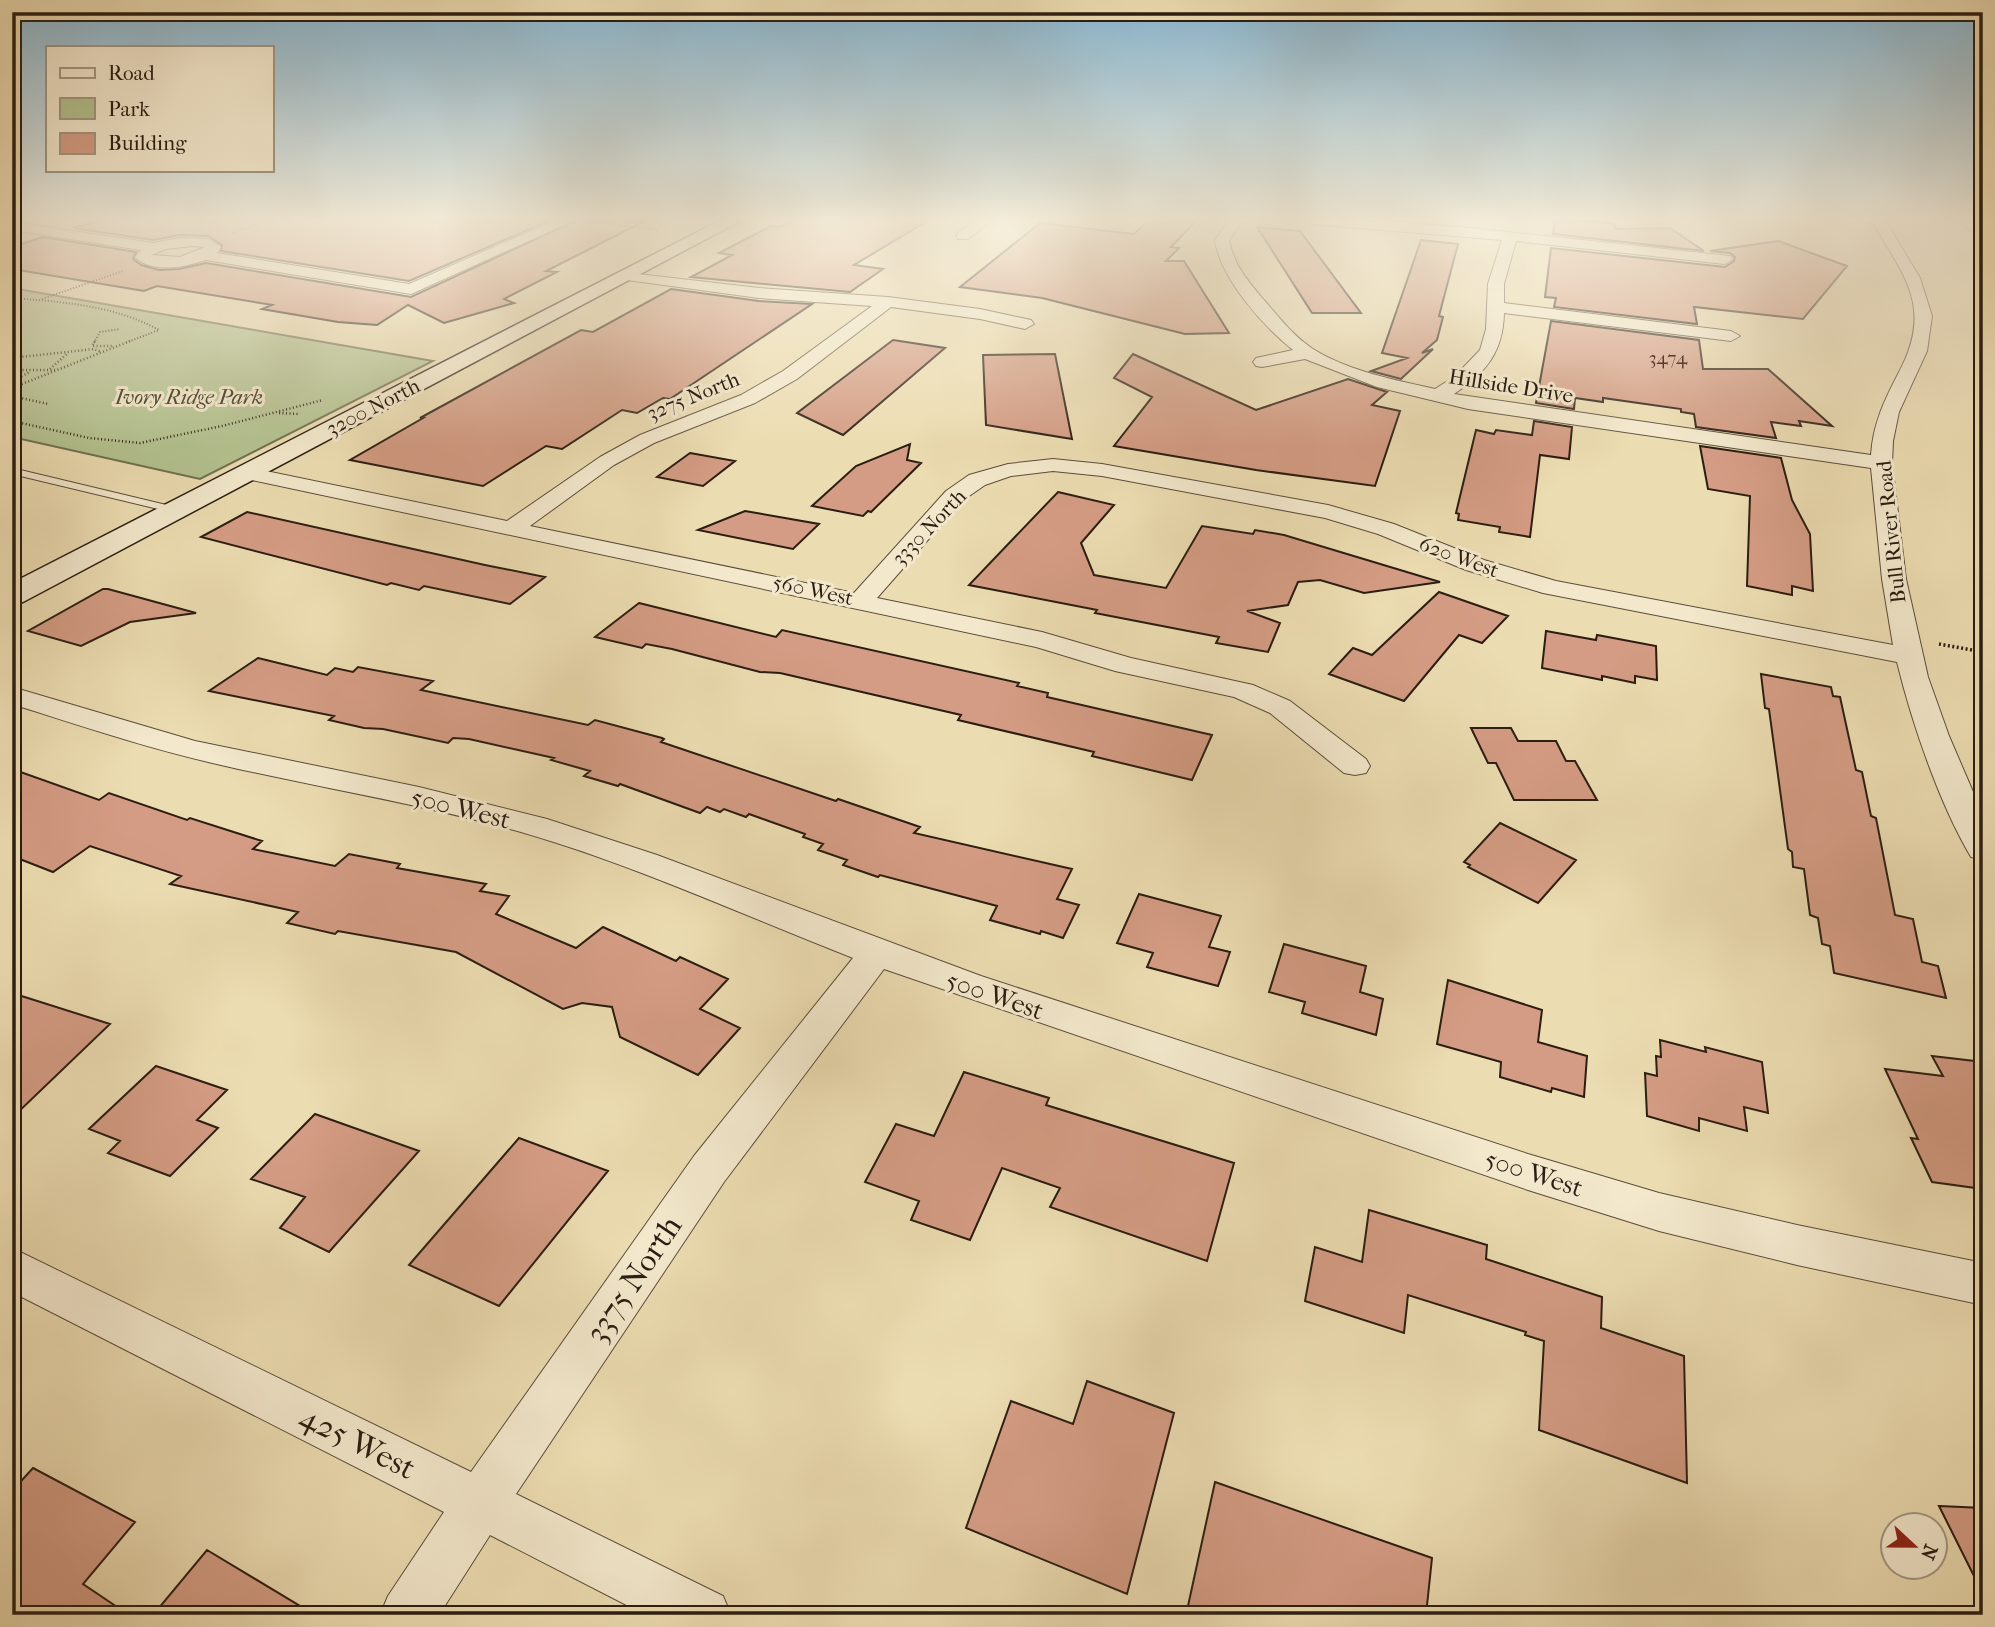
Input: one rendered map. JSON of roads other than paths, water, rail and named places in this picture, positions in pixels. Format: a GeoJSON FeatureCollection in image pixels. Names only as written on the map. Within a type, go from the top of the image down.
{"type":"FeatureCollection","features":[{"type":"Feature","properties":{"kind":"street","name":"3200 North"},"geometry":{"type":"LineString","coordinates":[[12,595],[587,296]]}},
{"type":"Feature","properties":{"kind":"street"},"geometry":{"type":"LineString","coordinates":[[802,296],[888,302],[980,314],[1024,324]]}},
{"type":"Feature","properties":{"kind":"street","name":"Hillside Drive"},"geometry":{"type":"LineString","coordinates":[[1252,296],[1285,335],[1307,354],[1384,383],[1437,397],[1881,463]]}},
{"type":"Feature","properties":{"kind":"street"},"geometry":{"type":"LineString","coordinates":[[1437,397],[1461,381],[1489,351],[1495,329],[1495,296]]}},
{"type":"Feature","properties":{"kind":"street","name":"Bull River Road"},"geometry":{"type":"LineString","coordinates":[[1918,296],[1924,316],[1923,340],[1885,424],[1881,463],[1900,619],[1953,786],[1983,849]]}},
{"type":"Feature","properties":{"kind":"street","name":"3275 North"},"geometry":{"type":"LineString","coordinates":[[512,528],[607,461],[647,439],[748,399],[790,375],[888,302]]}},
{"type":"Feature","properties":{"kind":"street"},"geometry":{"type":"LineString","coordinates":[[1495,307],[1731,336]]}},
{"type":"Feature","properties":{"kind":"street"},"geometry":{"type":"LineString","coordinates":[[1262,362],[1307,354]]}},
{"type":"Feature","properties":{"kind":"street","name":"620 West"},"geometry":{"type":"LineString","coordinates":[[1008,470],[1053,465],[1102,470],[1328,512],[1386,529],[1475,565],[1552,588],[1910,656]]}},
{"type":"Feature","properties":{"kind":"street","name":"3330 North"},"geometry":{"type":"LineString","coordinates":[[861,601],[954,496],[978,480],[1008,470]]}},
{"type":"Feature","properties":{"kind":"street","name":"560 West"},"geometry":{"type":"LineString","coordinates":[[247,473],[1042,640],[1125,665],[1243,691],[1280,707],[1355,766]]}},
{"type":"Feature","properties":{"kind":"street","name":"500 West"},"geometry":{"type":"LineString","coordinates":[[12,695],[153,739],[219,756],[442,801],[536,826],[619,854],[876,954],[1528,1172],[1659,1212],[1797,1245],[1983,1284]]}},
{"type":"Feature","properties":{"kind":"street","name":"3375 North"},"geometry":{"type":"LineString","coordinates":[[407,1615],[480,1503],[709,1169],[876,954]]}},
{"type":"Feature","properties":{"kind":"street","name":"425 West"},"geometry":{"type":"LineString","coordinates":[[12,1269],[704,1615]]}},
{"type":"Feature","properties":{"kind":"lane"},"geometry":{"type":"LineString","coordinates":[[12,471],[175,510]]}},
{"type":"Feature","properties":{"kind":"park label","name":"Ivory Ridge Park"},"geometry":{"type":"Point","coordinates":[189,397]}}]}
